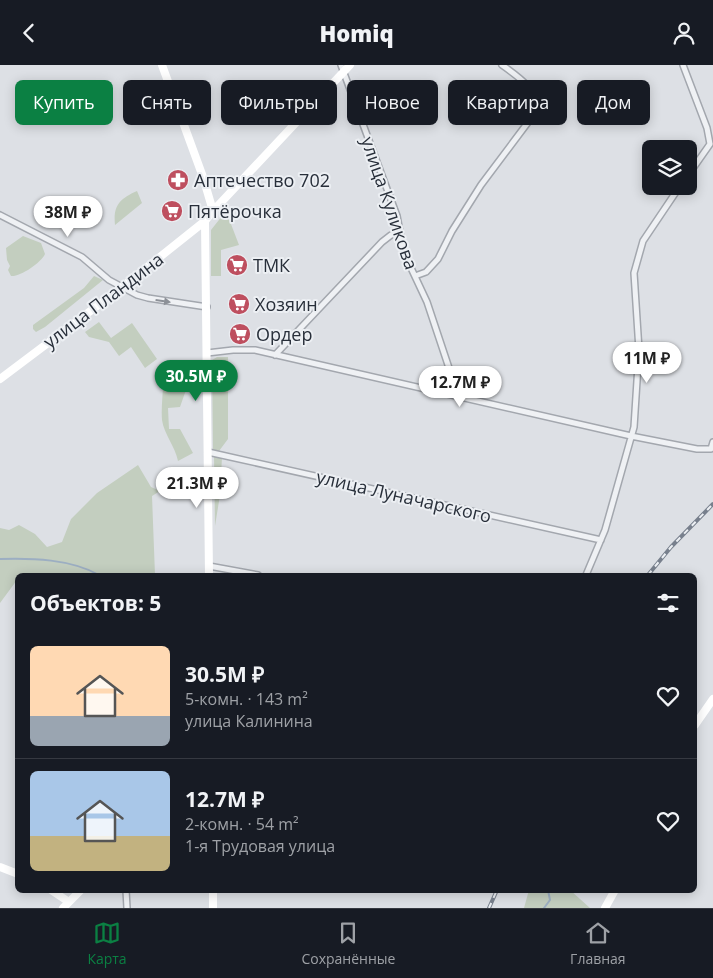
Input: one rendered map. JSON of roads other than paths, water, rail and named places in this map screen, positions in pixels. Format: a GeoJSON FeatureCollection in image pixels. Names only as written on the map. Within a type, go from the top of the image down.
{"type":"FeatureCollection","features":[{"type":"Feature","properties":{"kind":"street"},"geometry":{"type":"LineString","coordinates":[[162,65],[203,177],[213,211]]}},
{"type":"Feature","properties":{"kind":"street","name":"улица Пландина"},"geometry":{"type":"LineString","coordinates":[[0,379],[121,288],[205,221],[342,69],[350,65]]}},
{"type":"Feature","properties":{"kind":"street"},"geometry":{"type":"LineString","coordinates":[[415,276],[426,272],[438,259],[452,231],[481,185],[532,117],[538,106],[538,100],[532,90],[502,65]]}},
{"type":"Feature","properties":{"kind":"street"},"geometry":{"type":"LineString","coordinates":[[683,65],[707,127],[711,144],[697,163]]}},
{"type":"Feature","properties":{"kind":"street","name":"улица Куликова"},"geometry":{"type":"LineString","coordinates":[[342,69],[397,216],[406,258],[427,302],[459,398]]}},
{"type":"Feature","properties":{"kind":"street"},"geometry":{"type":"LineString","coordinates":[[587,573],[601,540],[634,427],[639,350],[634,273],[643,241],[674,195]]}},
{"type":"Feature","properties":{"kind":"street"},"geometry":{"type":"LineString","coordinates":[[0,215],[82,257],[121,288],[148,298],[207,307]]}},
{"type":"Feature","properties":{"kind":"street"},"geometry":{"type":"LineString","coordinates":[[205,221],[210,573]]}},
{"type":"Feature","properties":{"kind":"street"},"geometry":{"type":"LineString","coordinates":[[275,355],[382,242],[399,231]]}},
{"type":"Feature","properties":{"kind":"street"},"geometry":{"type":"LineString","coordinates":[[207,353],[255,350],[631,436],[698,449],[710,449],[713,442]]}},
{"type":"Feature","properties":{"kind":"street","name":"улица Луначарского"},"geometry":{"type":"LineString","coordinates":[[208,452],[601,540]]}},
{"type":"Feature","properties":{"kind":"street"},"geometry":{"type":"LineString","coordinates":[[209,565],[248,573]]}},
{"type":"Feature","properties":{"kind":"street"},"geometry":{"type":"LineString","coordinates":[[697,722],[713,699]]}},
{"type":"Feature","properties":{"kind":"street"},"geometry":{"type":"LineString","coordinates":[[0,867],[15,873]]}},
{"type":"Feature","properties":{"kind":"street"},"geometry":{"type":"LineString","coordinates":[[54,893],[66,905],[78,893]]}},
{"type":"Feature","properties":{"kind":"street"},"geometry":{"type":"LineString","coordinates":[[126,893],[127,908]]}},
{"type":"Feature","properties":{"kind":"street"},"geometry":{"type":"LineString","coordinates":[[213,893],[213,908]]}},
{"type":"Feature","properties":{"kind":"street"},"geometry":{"type":"LineString","coordinates":[[605,908],[612,893]]}},
{"type":"Feature","properties":{"kind":"waterway"},"geometry":{"type":"LineString","coordinates":[[0,559],[38,559],[64,563],[95,573]]}},
{"type":"Feature","properties":{"kind":"waterway"},"geometry":{"type":"LineString","coordinates":[[544,908],[550,900],[549,893]]}},
{"type":"Feature","properties":{"kind":"railway"},"geometry":{"type":"LineString","coordinates":[[650,573],[671,547],[713,504]]}},
{"type":"Feature","properties":{"kind":"railway"},"geometry":{"type":"LineString","coordinates":[[489,908],[496,893]]}},
{"type":"Feature","properties":{"kind":"place","name":"Аптечество 702"},"geometry":{"type":"Point","coordinates":[178,180]}},
{"type":"Feature","properties":{"kind":"place","name":"Пятёрочка"},"geometry":{"type":"Point","coordinates":[172,211]}},
{"type":"Feature","properties":{"kind":"place","name":"ТМК"},"geometry":{"type":"Point","coordinates":[237,265]}},
{"type":"Feature","properties":{"kind":"place","name":"Хозяин"},"geometry":{"type":"Point","coordinates":[239,304]}},
{"type":"Feature","properties":{"kind":"place","name":"Ордер"},"geometry":{"type":"Point","coordinates":[240,334]}}]}
